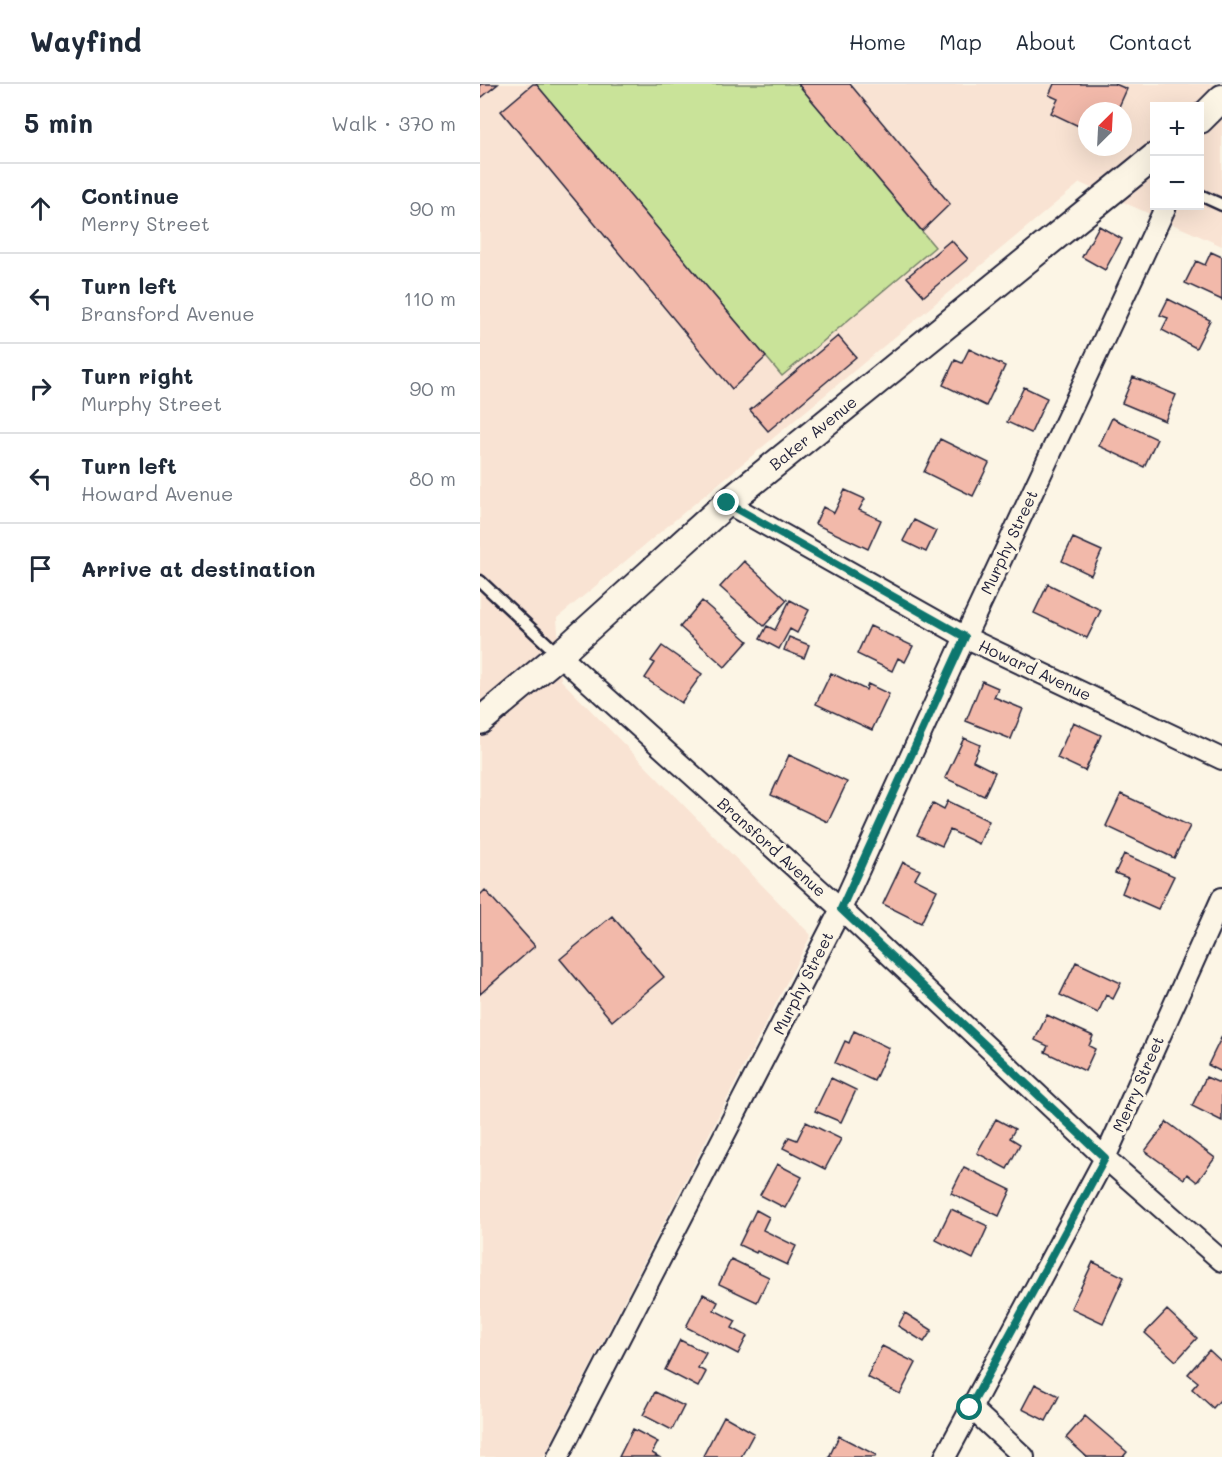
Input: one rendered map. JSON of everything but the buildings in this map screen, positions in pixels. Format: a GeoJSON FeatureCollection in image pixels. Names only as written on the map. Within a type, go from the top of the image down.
{"type":"FeatureCollection","features":[{"type":"Feature","properties":{"kind":"street"},"geometry":{"type":"LineString","coordinates":[[1204,125],[1211,110]]}},
{"type":"Feature","properties":{"kind":"street","name":"Baker Avenue"},"geometry":{"type":"LineString","coordinates":[[480,721],[559,655],[727,503],[1150,161]]}},
{"type":"Feature","properties":{"kind":"street","name":"Murphy Street"},"geometry":{"type":"LineString","coordinates":[[558,1457],[841,909],[1164,210]]}},
{"type":"Feature","properties":{"kind":"street","name":"Howard Avenue"},"geometry":{"type":"LineString","coordinates":[[727,503],[965,637],[1222,759]]}},
{"type":"Feature","properties":{"kind":"street","name":"Bransford Avenue"},"geometry":{"type":"LineString","coordinates":[[559,655],[841,909],[1105,1158],[1222,1261]]}},
{"type":"Feature","properties":{"kind":"street","name":"Merry Street"},"geometry":{"type":"LineString","coordinates":[[945,1457],[1105,1158],[1222,898]]}},
{"type":"Feature","properties":{"kind":"street"},"geometry":{"type":"LineString","coordinates":[[970,1408],[1024,1457]]}},
{"type":"Feature","properties":{"kind":"lane"},"geometry":{"type":"LineString","coordinates":[[1204,197],[1222,205]]}},
{"type":"Feature","properties":{"kind":"lane"},"geometry":{"type":"LineString","coordinates":[[480,581],[559,655]]}},
{"type":"Feature","properties":{"kind":"shaded area"},"geometry":{"type":"Polygon","coordinates":[[[480,84],[1222,84],[1222,246],[1080,183],[557,618],[561,680],[811,935],[544,1457],[480,1457],[480,84]]]}},
{"type":"Feature","properties":{"kind":"green space"},"geometry":{"type":"Polygon","coordinates":[[[536,84],[798,84],[935,247],[782,376],[536,84]]]}},
{"type":"Feature","properties":{"kind":"route"},"geometry":{"type":"LineString","coordinates":[[727,503],[965,637],[841,909],[1105,1158],[970,1408]]}}]}
